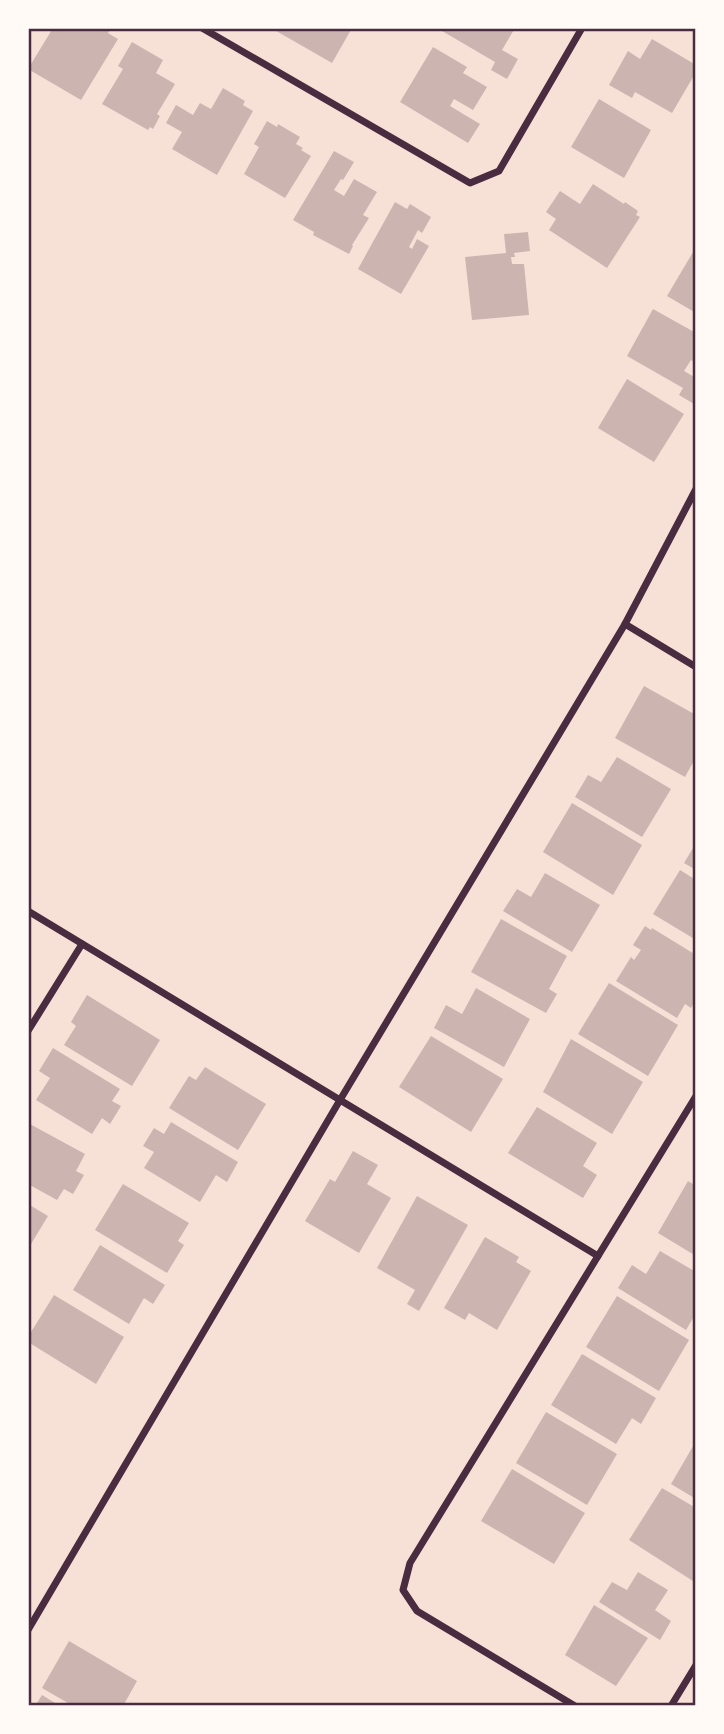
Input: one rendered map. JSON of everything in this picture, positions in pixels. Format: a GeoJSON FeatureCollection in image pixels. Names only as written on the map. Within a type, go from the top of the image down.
{"type":"FeatureCollection","features":[{"type":"Feature","properties":{"kind":"street"},"geometry":{"type":"LineString","coordinates":[[207,29],[470,183],[499,171],[582,28]]}},
{"type":"Feature","properties":{"kind":"street"},"geometry":{"type":"LineString","coordinates":[[28,1630],[275,1207],[625,624],[696,489]]}},
{"type":"Feature","properties":{"kind":"street"},"geometry":{"type":"LineString","coordinates":[[625,624],[696,667]]}},
{"type":"Feature","properties":{"kind":"street"},"geometry":{"type":"LineString","coordinates":[[28,911],[598,1256]]}},
{"type":"Feature","properties":{"kind":"street"},"geometry":{"type":"LineString","coordinates":[[28,1031],[82,944]]}},
{"type":"Feature","properties":{"kind":"street"},"geometry":{"type":"LineString","coordinates":[[575,1706],[417,1611],[403,1590],[410,1563],[696,1096]]}},
{"type":"Feature","properties":{"kind":"street"},"geometry":{"type":"LineString","coordinates":[[671,1706],[696,1665]]}},
{"type":"Feature","properties":{"kind":"building"},"geometry":{"type":"Polygon","coordinates":[[[53,28],[111,28],[108,33],[118,39],[81,100],[28,69],[53,28]]]}},
{"type":"Feature","properties":{"kind":"building"},"geometry":{"type":"Polygon","coordinates":[[[271,28],[352,28],[332,63],[271,28]]]}},
{"type":"Feature","properties":{"kind":"building"},"geometry":{"type":"Polygon","coordinates":[[[437,28],[515,28],[502,50],[518,59],[507,79],[491,70],[495,62],[437,28]]]}},
{"type":"Feature","properties":{"kind":"building"},"geometry":{"type":"Polygon","coordinates":[[[652,39],[696,65],[696,72],[672,113],[635,92],[632,98],[609,85],[628,51],[640,59],[652,39]]]}},
{"type":"Feature","properties":{"kind":"building"},"geometry":{"type":"Polygon","coordinates":[[[132,42],[163,60],[156,73],[175,84],[157,114],[160,116],[153,129],[150,127],[148,130],[102,104],[123,69],[118,66],[132,42]]]}},
{"type":"Feature","properties":{"kind":"building"},"geometry":{"type":"Polygon","coordinates":[[[433,47],[467,67],[463,73],[487,87],[473,110],[454,99],[450,106],[480,124],[468,143],[400,102],[433,47]]]}},
{"type":"Feature","properties":{"kind":"building"},"geometry":{"type":"Polygon","coordinates":[[[223,88],[245,101],[243,105],[253,111],[217,175],[172,149],[182,132],[166,123],[176,105],[193,115],[200,103],[211,109],[223,88]]]}},
{"type":"Feature","properties":{"kind":"building"},"geometry":{"type":"Polygon","coordinates":[[[599,99],[651,130],[624,178],[571,147],[599,99]]]}},
{"type":"Feature","properties":{"kind":"building"},"geometry":{"type":"Polygon","coordinates":[[[267,121],[300,137],[296,144],[311,156],[285,198],[244,174],[259,147],[254,144],[267,121]]]}},
{"type":"Feature","properties":{"kind":"building"},"geometry":{"type":"Polygon","coordinates":[[[334,151],[354,162],[334,190],[344,196],[354,179],[377,192],[363,215],[369,218],[349,254],[313,235],[314,232],[293,220],[334,151]]]}},
{"type":"Feature","properties":{"kind":"building"},"geometry":{"type":"Polygon","coordinates":[[[593,184],[638,211],[636,215],[640,217],[607,268],[549,230],[556,219],[546,212],[560,191],[580,204],[593,184]]]}},
{"type":"Feature","properties":{"kind":"building"},"geometry":{"type":"Polygon","coordinates":[[[395,202],[407,209],[410,204],[431,217],[422,233],[418,230],[409,247],[412,249],[417,239],[429,246],[401,294],[358,269],[395,202]]]}},
{"type":"Feature","properties":{"kind":"building"},"geometry":{"type":"Polygon","coordinates":[[[528,232],[530,251],[514,253],[515,257],[511,257],[512,264],[524,264],[529,315],[472,320],[465,257],[506,253],[504,234],[528,232]]]}},
{"type":"Feature","properties":{"kind":"building"},"geometry":{"type":"Polygon","coordinates":[[[696,247],[696,313],[667,296],[696,247]]]}},
{"type":"Feature","properties":{"kind":"building"},"geometry":{"type":"Polygon","coordinates":[[[653,309],[696,333],[696,363],[691,360],[684,371],[696,378],[694,404],[679,395],[683,388],[627,356],[653,309]]]}},
{"type":"Feature","properties":{"kind":"building"},"geometry":{"type":"Polygon","coordinates":[[[627,379],[684,414],[654,462],[598,428],[627,379]]]}},
{"type":"Feature","properties":{"kind":"building"},"geometry":{"type":"Polygon","coordinates":[[[644,686],[696,715],[696,757],[685,777],[615,738],[644,686]]]}},
{"type":"Feature","properties":{"kind":"building"},"geometry":{"type":"Polygon","coordinates":[[[617,757],[671,789],[642,837],[575,797],[588,775],[601,782],[617,757]]]}},
{"type":"Feature","properties":{"kind":"building"},"geometry":{"type":"Polygon","coordinates":[[[572,803],[642,845],[613,895],[543,852],[572,803]]]}},
{"type":"Feature","properties":{"kind":"building"},"geometry":{"type":"Polygon","coordinates":[[[696,843],[696,870],[684,863],[696,843]]]}},
{"type":"Feature","properties":{"kind":"building"},"geometry":{"type":"Polygon","coordinates":[[[680,870],[696,880],[696,940],[653,914],[680,870]]]}},
{"type":"Feature","properties":{"kind":"building"},"geometry":{"type":"Polygon","coordinates":[[[545,873],[600,905],[572,952],[503,911],[517,889],[531,897],[545,873]]]}},
{"type":"Feature","properties":{"kind":"building"},"geometry":{"type":"Polygon","coordinates":[[[501,919],[567,956],[549,989],[557,994],[546,1013],[471,972],[501,919]]]}},
{"type":"Feature","properties":{"kind":"building"},"geometry":{"type":"Polygon","coordinates":[[[645,926],[696,955],[696,999],[691,1008],[685,1004],[677,1018],[616,981],[631,957],[634,960],[641,950],[633,945],[645,926]]]}},
{"type":"Feature","properties":{"kind":"building"},"geometry":{"type":"Polygon","coordinates":[[[609,983],[678,1025],[648,1076],[578,1034],[609,983]]]}},
{"type":"Feature","properties":{"kind":"building"},"geometry":{"type":"Polygon","coordinates":[[[476,988],[530,1019],[504,1067],[434,1028],[446,1005],[462,1014],[476,988]]]}},
{"type":"Feature","properties":{"kind":"building"},"geometry":{"type":"Polygon","coordinates":[[[87,995],[160,1040],[132,1086],[64,1045],[76,1026],[71,1022],[87,995]]]}},
{"type":"Feature","properties":{"kind":"building"},"geometry":{"type":"Polygon","coordinates":[[[431,1036],[503,1079],[471,1132],[399,1087],[431,1036]]]}},
{"type":"Feature","properties":{"kind":"building"},"geometry":{"type":"Polygon","coordinates":[[[571,1039],[643,1082],[612,1134],[543,1092],[571,1039]]]}},
{"type":"Feature","properties":{"kind":"building"},"geometry":{"type":"Polygon","coordinates":[[[53,1048],[120,1089],[112,1101],[121,1106],[110,1124],[102,1118],[92,1134],[36,1100],[50,1078],[39,1071],[53,1048]]]}},
{"type":"Feature","properties":{"kind":"building"},"geometry":{"type":"Polygon","coordinates":[[[205,1067],[266,1104],[238,1150],[169,1108],[189,1076],[196,1080],[205,1067]]]}},
{"type":"Feature","properties":{"kind":"building"},"geometry":{"type":"Polygon","coordinates":[[[537,1107],[597,1143],[583,1166],[597,1175],[583,1198],[508,1153],[537,1107]]]}},
{"type":"Feature","properties":{"kind":"building"},"geometry":{"type":"Polygon","coordinates":[[[171,1122],[238,1162],[227,1182],[216,1175],[200,1202],[144,1168],[154,1152],[143,1146],[154,1128],[164,1134],[171,1122]]]}},
{"type":"Feature","properties":{"kind":"building"},"geometry":{"type":"Polygon","coordinates":[[[28,1123],[85,1154],[76,1171],[84,1175],[73,1194],[64,1189],[57,1200],[28,1184],[28,1123]]]}},
{"type":"Feature","properties":{"kind":"building"},"geometry":{"type":"Polygon","coordinates":[[[353,1151],[378,1165],[367,1184],[391,1198],[359,1253],[305,1221],[330,1179],[335,1182],[353,1151]]]}},
{"type":"Feature","properties":{"kind":"building"},"geometry":{"type":"Polygon","coordinates":[[[688,1181],[696,1186],[696,1256],[658,1233],[688,1181]]]}},
{"type":"Feature","properties":{"kind":"building"},"geometry":{"type":"Polygon","coordinates":[[[123,1184],[189,1223],[178,1241],[184,1245],[167,1273],[95,1230],[123,1184]]]}},
{"type":"Feature","properties":{"kind":"building"},"geometry":{"type":"Polygon","coordinates":[[[417,1196],[468,1225],[419,1311],[407,1304],[415,1290],[377,1268],[417,1196]]]}},
{"type":"Feature","properties":{"kind":"building"},"geometry":{"type":"Polygon","coordinates":[[[28,1204],[48,1216],[28,1249],[28,1204]]]}},
{"type":"Feature","properties":{"kind":"building"},"geometry":{"type":"Polygon","coordinates":[[[485,1237],[519,1257],[516,1262],[531,1271],[497,1330],[469,1313],[465,1320],[444,1308],[485,1237]]]}},
{"type":"Feature","properties":{"kind":"building"},"geometry":{"type":"Polygon","coordinates":[[[100,1245],[165,1285],[153,1304],[144,1298],[129,1324],[73,1290],[100,1245]]]}},
{"type":"Feature","properties":{"kind":"building"},"geometry":{"type":"Polygon","coordinates":[[[660,1251],[696,1272],[696,1313],[686,1330],[618,1288],[632,1265],[646,1274],[660,1251]]]}},
{"type":"Feature","properties":{"kind":"building"},"geometry":{"type":"Polygon","coordinates":[[[54,1295],[124,1337],[96,1384],[28,1342],[28,1337],[54,1295]]]}},
{"type":"Feature","properties":{"kind":"building"},"geometry":{"type":"Polygon","coordinates":[[[617,1296],[689,1340],[659,1391],[586,1347],[617,1296]]]}},
{"type":"Feature","properties":{"kind":"building"},"geometry":{"type":"Polygon","coordinates":[[[582,1354],[656,1398],[641,1424],[632,1418],[616,1444],[551,1405],[582,1354]]]}},
{"type":"Feature","properties":{"kind":"building"},"geometry":{"type":"Polygon","coordinates":[[[546,1412],[617,1454],[587,1505],[516,1463],[546,1412]]]}},
{"type":"Feature","properties":{"kind":"building"},"geometry":{"type":"Polygon","coordinates":[[[696,1441],[696,1499],[671,1484],[696,1441]]]}},
{"type":"Feature","properties":{"kind":"building"},"geometry":{"type":"Polygon","coordinates":[[[512,1469],[585,1513],[554,1564],[481,1521],[512,1469]]]}},
{"type":"Feature","properties":{"kind":"building"},"geometry":{"type":"Polygon","coordinates":[[[662,1488],[696,1508],[696,1583],[629,1540],[662,1488]]]}},
{"type":"Feature","properties":{"kind":"building"},"geometry":{"type":"Polygon","coordinates":[[[638,1572],[668,1590],[655,1610],[671,1621],[660,1640],[599,1602],[612,1582],[627,1590],[638,1572]]]}},
{"type":"Feature","properties":{"kind":"building"},"geometry":{"type":"Polygon","coordinates":[[[594,1605],[648,1638],[616,1686],[565,1655],[594,1605]]]}},
{"type":"Feature","properties":{"kind":"building"},"geometry":{"type":"Polygon","coordinates":[[[69,1641],[137,1681],[123,1706],[73,1706],[42,1688],[69,1641]]]}},
{"type":"Feature","properties":{"kind":"building"},"geometry":{"type":"Polygon","coordinates":[[[42,1695],[60,1706],[35,1706],[42,1695]]]}}]}
